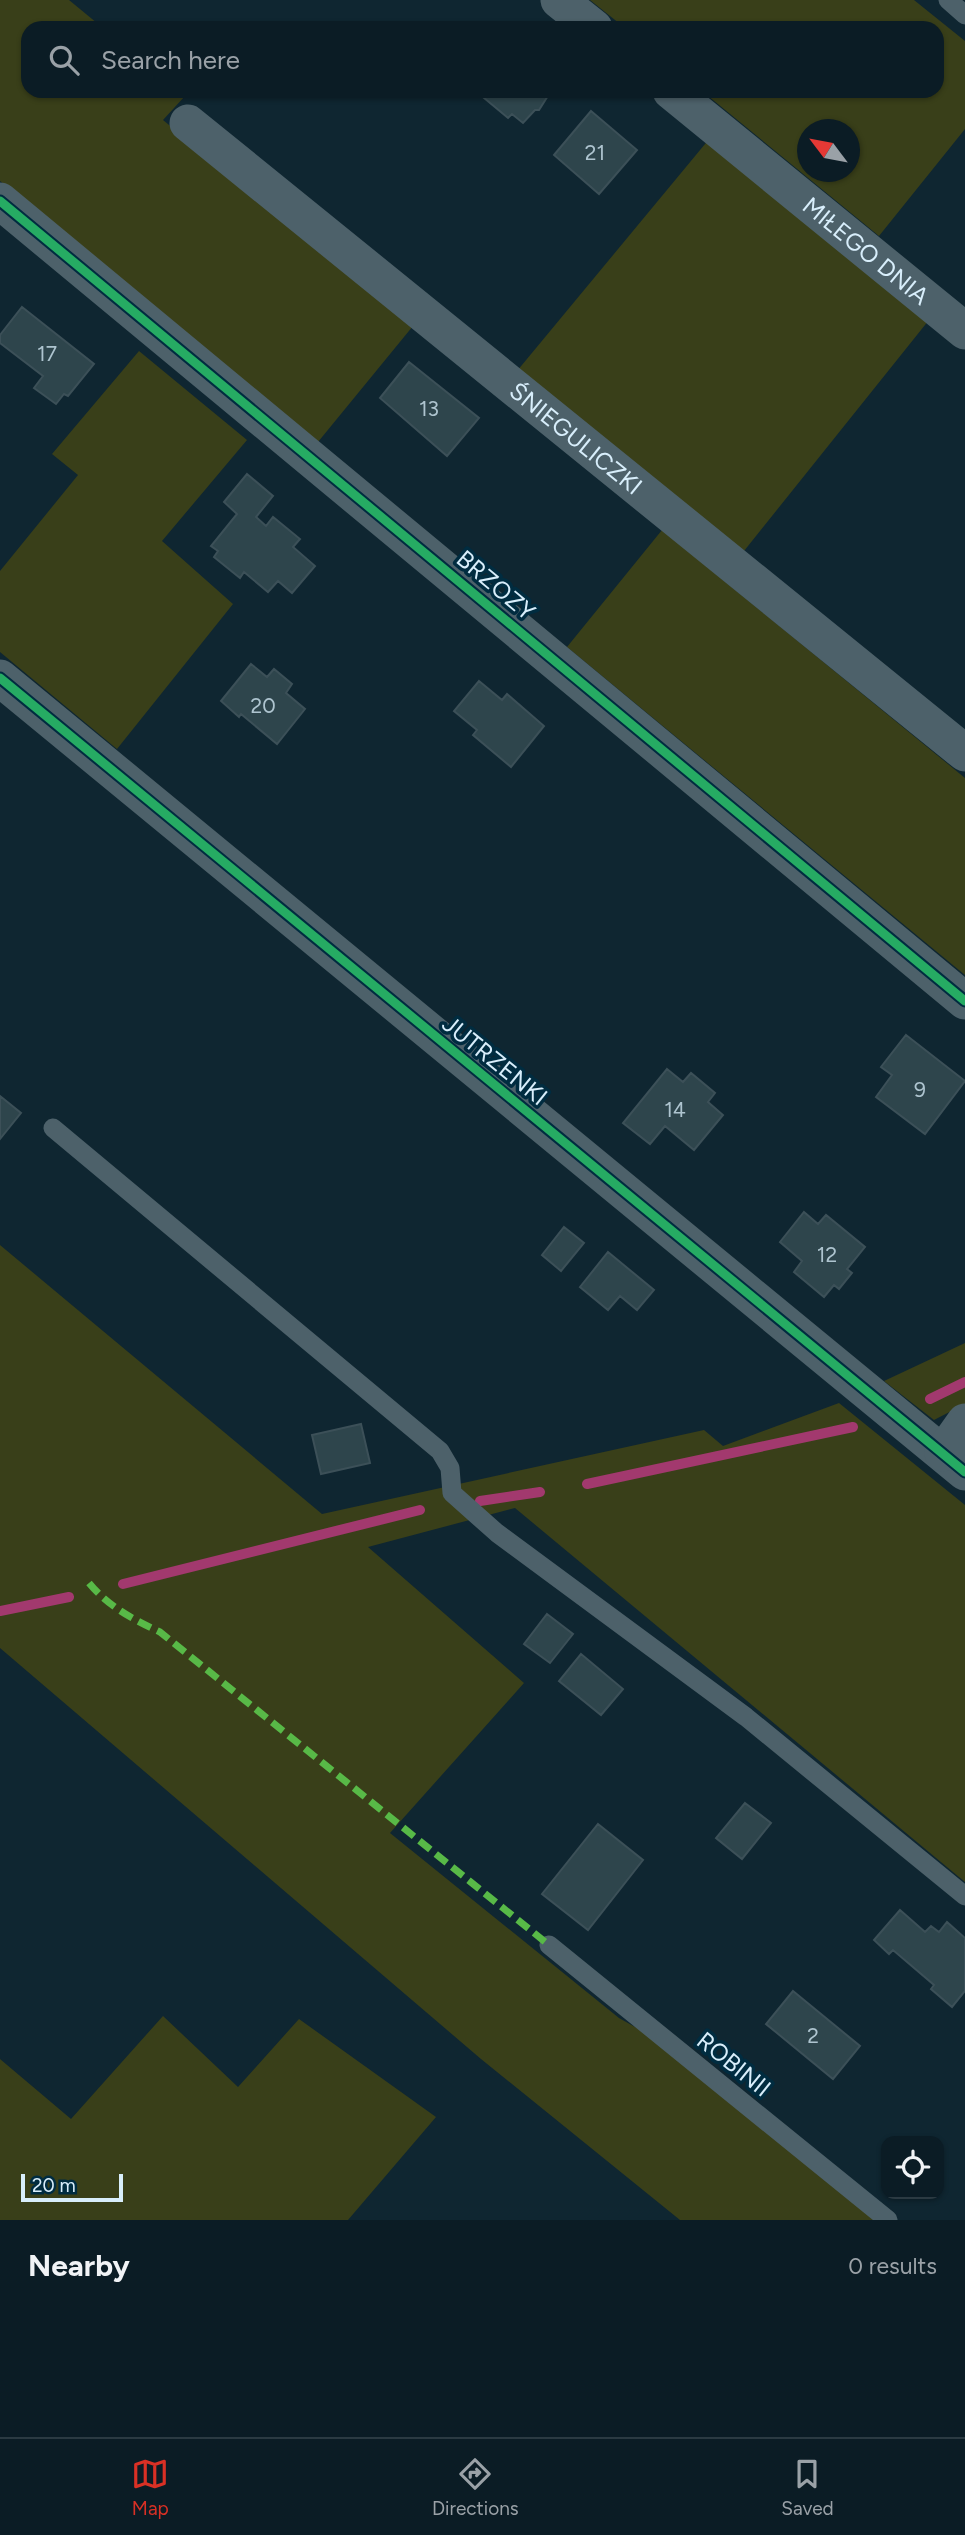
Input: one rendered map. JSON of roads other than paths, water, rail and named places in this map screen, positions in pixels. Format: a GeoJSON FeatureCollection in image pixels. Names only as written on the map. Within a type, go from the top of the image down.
{"type":"FeatureCollection","features":[{"type":"Feature","properties":{"kind":"street"},"geometry":{"type":"LineString","coordinates":[[559,0],[585,21]]}},
{"type":"Feature","properties":{"kind":"street","name":"MIŁEGO DNIA"},"geometry":{"type":"LineString","coordinates":[[680,98],[965,331]]}},
{"type":"Feature","properties":{"kind":"street","name":"ŚNIEGULICZKI"},"geometry":{"type":"LineString","coordinates":[[188,123],[965,753]]}},
{"type":"Feature","properties":{"kind":"street","name":"BRZOZY"},"geometry":{"type":"LineString","coordinates":[[0,201],[965,1001]]}},
{"type":"Feature","properties":{"kind":"street","name":"JUTRZENKI"},"geometry":{"type":"LineString","coordinates":[[0,678],[954,1462]]}},
{"type":"Feature","properties":{"kind":"street"},"geometry":{"type":"LineString","coordinates":[[954,1462],[965,1422]]}},
{"type":"Feature","properties":{"kind":"lane"},"geometry":{"type":"LineString","coordinates":[[948,0],[965,15]]}},
{"type":"Feature","properties":{"kind":"lane"},"geometry":{"type":"LineString","coordinates":[[53,1128],[440,1451],[450,1468],[452,1493],[497,1533],[746,1717],[965,1896]]}},
{"type":"Feature","properties":{"kind":"lane","name":"ROBINII"},"geometry":{"type":"LineString","coordinates":[[550,1945],[888,2220]]}},
{"type":"Feature","properties":{"kind":"waterway"},"geometry":{"type":"LineString","coordinates":[[930,1399],[965,1382]]}},
{"type":"Feature","properties":{"kind":"waterway"},"geometry":{"type":"LineString","coordinates":[[587,1484],[853,1427]]}},
{"type":"Feature","properties":{"kind":"waterway"},"geometry":{"type":"LineString","coordinates":[[480,1501],[540,1492]]}},
{"type":"Feature","properties":{"kind":"waterway"},"geometry":{"type":"LineString","coordinates":[[123,1584],[420,1510]]}},
{"type":"Feature","properties":{"kind":"waterway"},"geometry":{"type":"LineString","coordinates":[[0,1611],[69,1597]]}}]}
